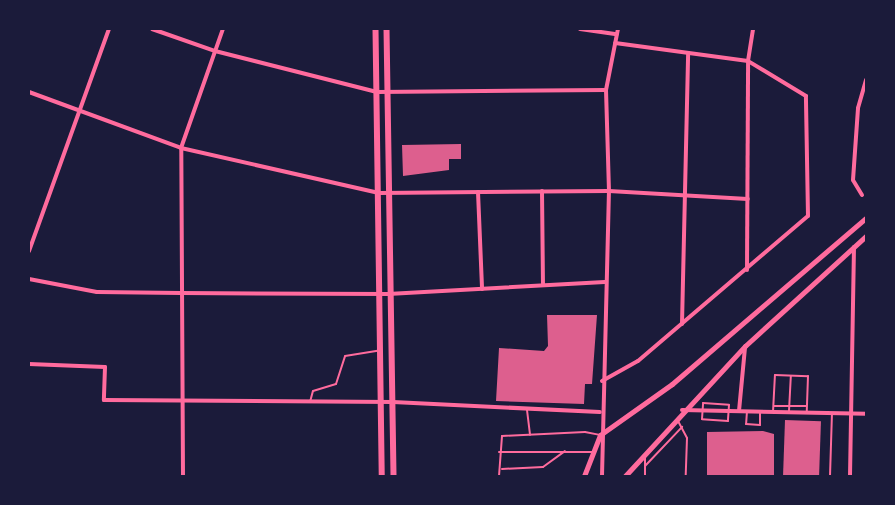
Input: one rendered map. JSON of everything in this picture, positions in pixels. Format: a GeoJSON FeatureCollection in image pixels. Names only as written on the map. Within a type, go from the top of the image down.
{"type":"FeatureCollection","features":[{"type":"Feature","properties":{"kind":"main road"},"geometry":{"type":"LineString","coordinates":[[376,29],[382,476]]}},
{"type":"Feature","properties":{"kind":"main road"},"geometry":{"type":"LineString","coordinates":[[387,29],[388,294],[394,476]]}},
{"type":"Feature","properties":{"kind":"main road"},"geometry":{"type":"LineString","coordinates":[[584,476],[595,452],[600,435],[672,384],[866,218]]}},
{"type":"Feature","properties":{"kind":"main road"},"geometry":{"type":"LineString","coordinates":[[625,476],[682,410],[745,346],[866,236]]}},
{"type":"Feature","properties":{"kind":"main road"},"geometry":{"type":"LineString","coordinates":[[630,476],[634,464]]}},
{"type":"Feature","properties":{"kind":"street"},"geometry":{"type":"LineString","coordinates":[[29,252],[109,29]]}},
{"type":"Feature","properties":{"kind":"street"},"geometry":{"type":"LineString","coordinates":[[152,29],[215,51],[377,92],[606,90]]}},
{"type":"Feature","properties":{"kind":"street"},"geometry":{"type":"LineString","coordinates":[[183,476],[181,148],[223,29]]}},
{"type":"Feature","properties":{"kind":"street"},"geometry":{"type":"LineString","coordinates":[[580,29],[617,34]]}},
{"type":"Feature","properties":{"kind":"street"},"geometry":{"type":"LineString","coordinates":[[602,476],[600,412],[609,191],[606,90],[618,29]]}},
{"type":"Feature","properties":{"kind":"street"},"geometry":{"type":"LineString","coordinates":[[747,270],[748,61],[753,29]]}},
{"type":"Feature","properties":{"kind":"street"},"geometry":{"type":"LineString","coordinates":[[602,381],[638,361],[808,216],[810,102],[748,61],[615,43]]}},
{"type":"Feature","properties":{"kind":"street"},"geometry":{"type":"LineString","coordinates":[[682,324],[688,53]]}},
{"type":"Feature","properties":{"kind":"street"},"geometry":{"type":"LineString","coordinates":[[862,195],[853,180],[858,108],[866,80]]}},
{"type":"Feature","properties":{"kind":"street"},"geometry":{"type":"LineString","coordinates":[[29,92],[181,148],[379,193],[609,191],[748,199]]}},
{"type":"Feature","properties":{"kind":"street"},"geometry":{"type":"LineString","coordinates":[[478,192],[482,289]]}},
{"type":"Feature","properties":{"kind":"street"},"geometry":{"type":"LineString","coordinates":[[542,192],[543,285]]}},
{"type":"Feature","properties":{"kind":"street"},"geometry":{"type":"LineString","coordinates":[[850,476],[854,246]]}},
{"type":"Feature","properties":{"kind":"street"},"geometry":{"type":"LineString","coordinates":[[29,279],[97,292],[181,293],[388,294],[605,282]]}},
{"type":"Feature","properties":{"kind":"street"},"geometry":{"type":"LineString","coordinates":[[739,411],[745,346]]}},
{"type":"Feature","properties":{"kind":"street"},"geometry":{"type":"LineString","coordinates":[[29,364],[105,367],[104,400],[393,402],[527,410],[600,412]]}},
{"type":"Feature","properties":{"kind":"street"},"geometry":{"type":"LineString","coordinates":[[682,410],[866,414]]}},
{"type":"Feature","properties":{"kind":"lane"},"geometry":{"type":"LineString","coordinates":[[310,402],[314,391],[336,384],[345,356],[381,351]]}},
{"type":"Feature","properties":{"kind":"lane"},"geometry":{"type":"LineString","coordinates":[[774,412],[775,376],[808,376],[807,413]]}},
{"type":"Feature","properties":{"kind":"lane"},"geometry":{"type":"LineString","coordinates":[[789,412],[791,376]]}},
{"type":"Feature","properties":{"kind":"lane"},"geometry":{"type":"LineString","coordinates":[[703,403],[729,405],[728,420],[702,419],[703,411],[703,403]]}},
{"type":"Feature","properties":{"kind":"lane"},"geometry":{"type":"LineString","coordinates":[[774,406],[807,406]]}},
{"type":"Feature","properties":{"kind":"lane"},"geometry":{"type":"LineString","coordinates":[[527,410],[530,435]]}},
{"type":"Feature","properties":{"kind":"lane"},"geometry":{"type":"LineString","coordinates":[[747,412],[746,424],[760,425],[760,412]]}},
{"type":"Feature","properties":{"kind":"lane"},"geometry":{"type":"LineString","coordinates":[[830,476],[832,413]]}},
{"type":"Feature","properties":{"kind":"lane"},"geometry":{"type":"LineString","coordinates":[[677,417],[687,438],[686,476]]}},
{"type":"Feature","properties":{"kind":"lane"},"geometry":{"type":"LineString","coordinates":[[645,466],[682,427]]}},
{"type":"Feature","properties":{"kind":"lane"},"geometry":{"type":"LineString","coordinates":[[499,476],[502,469],[499,452],[500,437],[600,435]]}},
{"type":"Feature","properties":{"kind":"lane"},"geometry":{"type":"LineString","coordinates":[[499,452],[595,452]]}},
{"type":"Feature","properties":{"kind":"lane"},"geometry":{"type":"LineString","coordinates":[[502,469],[543,467],[565,452]]}},
{"type":"Feature","properties":{"kind":"lane"},"geometry":{"type":"LineString","coordinates":[[645,452],[645,476]]}},
{"type":"Feature","properties":{"kind":"building"},"geometry":{"type":"Polygon","coordinates":[[[461,144],[461,159],[449,159],[449,170],[403,176],[402,145],[461,144]]]}},
{"type":"Feature","properties":{"kind":"building"},"geometry":{"type":"Polygon","coordinates":[[[547,315],[597,315],[592,384],[585,384],[584,404],[496,401],[499,348],[544,351],[548,346],[547,315]]]}},
{"type":"Feature","properties":{"kind":"building"},"geometry":{"type":"Polygon","coordinates":[[[785,420],[821,421],[819,476],[783,476],[785,420]]]}},
{"type":"Feature","properties":{"kind":"building"},"geometry":{"type":"Polygon","coordinates":[[[763,431],[774,434],[774,476],[707,476],[707,432],[763,431]]]}}]}
